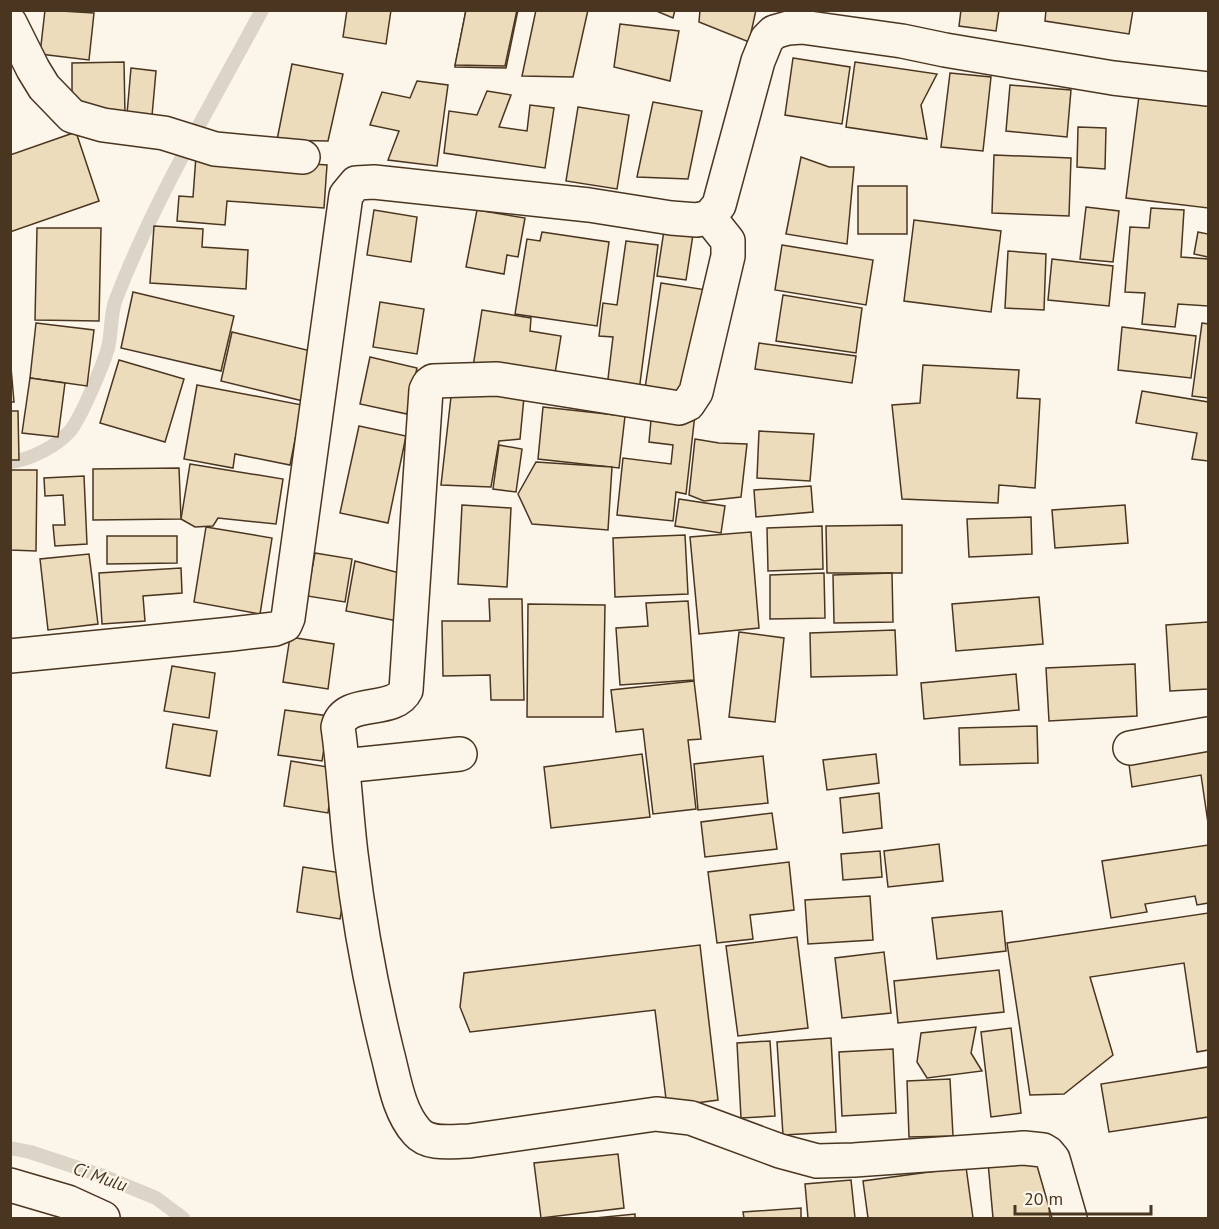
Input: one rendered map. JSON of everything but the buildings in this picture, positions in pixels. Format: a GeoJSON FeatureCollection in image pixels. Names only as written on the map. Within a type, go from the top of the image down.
{"type":"FeatureCollection","features":[{"type":"Feature","properties":{"kind":"street"},"geometry":{"type":"LineString","coordinates":[[10,23],[44,87],[72,116],[103,125],[164,133],[214,148],[303,157]]}},
{"type":"Feature","properties":{"kind":"street"},"geometry":{"type":"LineString","coordinates":[[10,656],[261,631],[285,625],[288,618],[346,195],[356,183],[375,182],[589,205],[670,218],[697,220],[709,217],[719,205],[758,62],[767,39],[779,30],[802,27],[856,34],[1113,78],[1209,89]]}},
{"type":"Feature","properties":{"kind":"street"},"geometry":{"type":"LineString","coordinates":[[709,217],[728,241],[728,256],[696,392],[688,404],[679,408],[498,379],[433,381],[426,390],[404,694],[398,700],[347,713],[340,718],[339,727],[351,853],[373,998],[400,1100],[409,1122],[423,1137],[444,1142],[469,1141],[656,1114],[672,1114],[691,1118],[780,1151],[818,1161],[1033,1148],[1043,1150],[1052,1157],[1070,1218]]}},
{"type":"Feature","properties":{"kind":"street"},"geometry":{"type":"LineString","coordinates":[[1130,748],[1209,734]]}},
{"type":"Feature","properties":{"kind":"street"},"geometry":{"type":"LineString","coordinates":[[343,766],[460,754]]}},
{"type":"Feature","properties":{"kind":"street"},"geometry":{"type":"LineString","coordinates":[[10,1185],[68,1202],[103,1218]]}},
{"type":"Feature","properties":{"kind":"waterway"},"geometry":{"type":"LineString","coordinates":[[10,462],[51,447],[65,437],[80,415],[105,356],[114,305],[131,261],[184,152],[262,10]]}},
{"type":"Feature","properties":{"kind":"waterway","name":"Ci Mulu"},"geometry":{"type":"LineString","coordinates":[[10,1148],[30,1152],[103,1176],[156,1198],[183,1218]]}}]}
